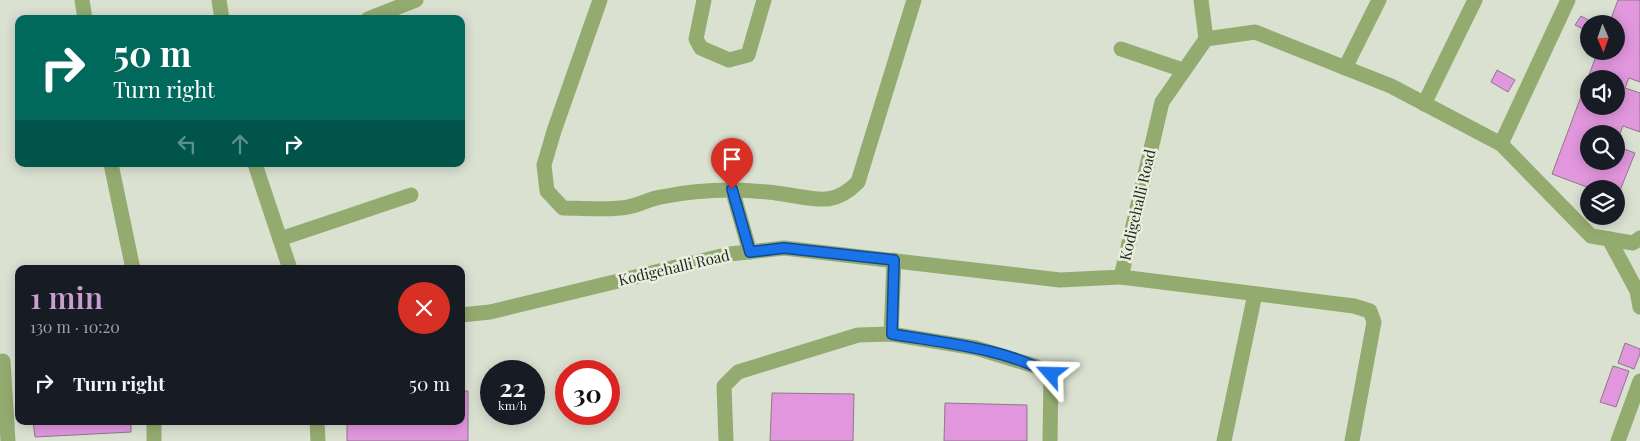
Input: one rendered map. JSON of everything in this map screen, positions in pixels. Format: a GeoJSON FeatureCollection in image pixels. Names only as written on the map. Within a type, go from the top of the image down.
{"type":"FeatureCollection","features":[{"type":"Feature","properties":{"kind":"street"},"geometry":{"type":"LineString","coordinates":[[82,0],[84,15]]}},
{"type":"Feature","properties":{"kind":"street"},"geometry":{"type":"LineString","coordinates":[[378,15],[416,0]]}},
{"type":"Feature","properties":{"kind":"street"},"geometry":{"type":"LineString","coordinates":[[600,0],[544,165],[547,191],[563,208],[621,208],[641,205],[658,197],[732,189],[784,194],[820,201],[837,196],[854,186],[858,182],[914,0]]}},
{"type":"Feature","properties":{"kind":"street"},"geometry":{"type":"LineString","coordinates":[[704,0],[696,39],[701,48],[729,60],[748,55],[764,0]]}},
{"type":"Feature","properties":{"kind":"street"},"geometry":{"type":"LineString","coordinates":[[1201,0],[1206,38],[1255,32],[1390,86],[1501,144],[1591,236],[1633,243],[1640,238]]}},
{"type":"Feature","properties":{"kind":"street"},"geometry":{"type":"LineString","coordinates":[[1345,68],[1379,0]]}},
{"type":"Feature","properties":{"kind":"street"},"geometry":{"type":"LineString","coordinates":[[1424,104],[1475,0]]}},
{"type":"Feature","properties":{"kind":"street"},"geometry":{"type":"LineString","coordinates":[[1501,144],[1568,0]]}},
{"type":"Feature","properties":{"kind":"street","name":"Kodigehalli Road"},"geometry":{"type":"LineString","coordinates":[[465,315],[490,312],[730,254],[784,248],[1060,280],[1121,277],[1162,102],[1206,38]]}},
{"type":"Feature","properties":{"kind":"street"},"geometry":{"type":"LineString","coordinates":[[1121,49],[1184,70]]}},
{"type":"Feature","properties":{"kind":"street"},"geometry":{"type":"LineString","coordinates":[[111,167],[132,265]]}},
{"type":"Feature","properties":{"kind":"street"},"geometry":{"type":"LineString","coordinates":[[256,167],[289,265]]}},
{"type":"Feature","properties":{"kind":"street"},"geometry":{"type":"LineString","coordinates":[[732,189],[750,252]]}},
{"type":"Feature","properties":{"kind":"street"},"geometry":{"type":"LineString","coordinates":[[280,240],[412,195]]}},
{"type":"Feature","properties":{"kind":"street"},"geometry":{"type":"LineString","coordinates":[[1609,239],[1637,292],[1640,307]]}},
{"type":"Feature","properties":{"kind":"street"},"geometry":{"type":"LineString","coordinates":[[892,334],[894,260]]}},
{"type":"Feature","properties":{"kind":"street"},"geometry":{"type":"LineString","coordinates":[[1121,277],[1354,306],[1370,312],[1374,322],[1352,441]]}},
{"type":"Feature","properties":{"kind":"street"},"geometry":{"type":"LineString","coordinates":[[1224,441],[1255,294]]}},
{"type":"Feature","properties":{"kind":"street"},"geometry":{"type":"LineString","coordinates":[[726,441],[724,386],[738,372],[858,335],[892,334],[976,348],[1035,366],[1051,374],[1050,441]]}},
{"type":"Feature","properties":{"kind":"street"},"geometry":{"type":"LineString","coordinates":[[7,361],[8,441]]}},
{"type":"Feature","properties":{"kind":"street"},"geometry":{"type":"LineString","coordinates":[[1618,441],[1640,381]]}},
{"type":"Feature","properties":{"kind":"street"},"geometry":{"type":"LineString","coordinates":[[154,425],[154,441]]}},
{"type":"Feature","properties":{"kind":"street"},"geometry":{"type":"LineString","coordinates":[[317,425],[318,441]]}},
{"type":"Feature","properties":{"kind":"building"},"geometry":{"type":"Polygon","coordinates":[[[1618,0],[1640,0],[1640,82],[1629,78],[1625,88],[1625,70],[1591,70],[1595,60],[1625,60],[1625,15],[1612,15],[1618,0]]]}},
{"type":"Feature","properties":{"kind":"building"},"geometry":{"type":"Polygon","coordinates":[[[1580,18],[1580,28],[1575,25],[1580,18]]]}},
{"type":"Feature","properties":{"kind":"building"},"geometry":{"type":"Polygon","coordinates":[[[1497,70],[1515,80],[1508,92],[1491,82],[1497,70]]]}},
{"type":"Feature","properties":{"kind":"building"},"geometry":{"type":"Polygon","coordinates":[[[1625,88],[1640,93],[1640,132],[1625,127],[1625,125],[1580,125],[1580,170],[1625,170],[1625,149],[1635,153],[1624,180],[1580,180],[1580,184],[1552,174],[1580,99],[1580,115],[1625,115],[1625,88]]]}},
{"type":"Feature","properties":{"kind":"building"},"geometry":{"type":"Polygon","coordinates":[[[1625,343],[1640,349],[1634,369],[1618,363],[1625,343]]]}},
{"type":"Feature","properties":{"kind":"building"},"geometry":{"type":"Polygon","coordinates":[[[1613,366],[1629,371],[1616,407],[1600,402],[1613,366]]]}},
{"type":"Feature","properties":{"kind":"building"},"geometry":{"type":"Polygon","coordinates":[[[465,391],[468,391],[468,441],[347,441],[347,425],[465,425],[465,391]]]}},
{"type":"Feature","properties":{"kind":"building"},"geometry":{"type":"Polygon","coordinates":[[[772,393],[854,394],[853,441],[770,441],[772,393]]]}},
{"type":"Feature","properties":{"kind":"building"},"geometry":{"type":"Polygon","coordinates":[[[945,403],[1027,405],[1027,441],[944,441],[945,403]]]}},
{"type":"Feature","properties":{"kind":"building"},"geometry":{"type":"Polygon","coordinates":[[[34,425],[131,425],[131,432],[35,437],[34,425]]]}},
{"type":"Feature","properties":{"kind":"route"},"geometry":{"type":"LineString","coordinates":[[732,189],[750,252],[784,248],[894,260],[892,334],[976,348],[1035,366],[1051,374]]}}]}
